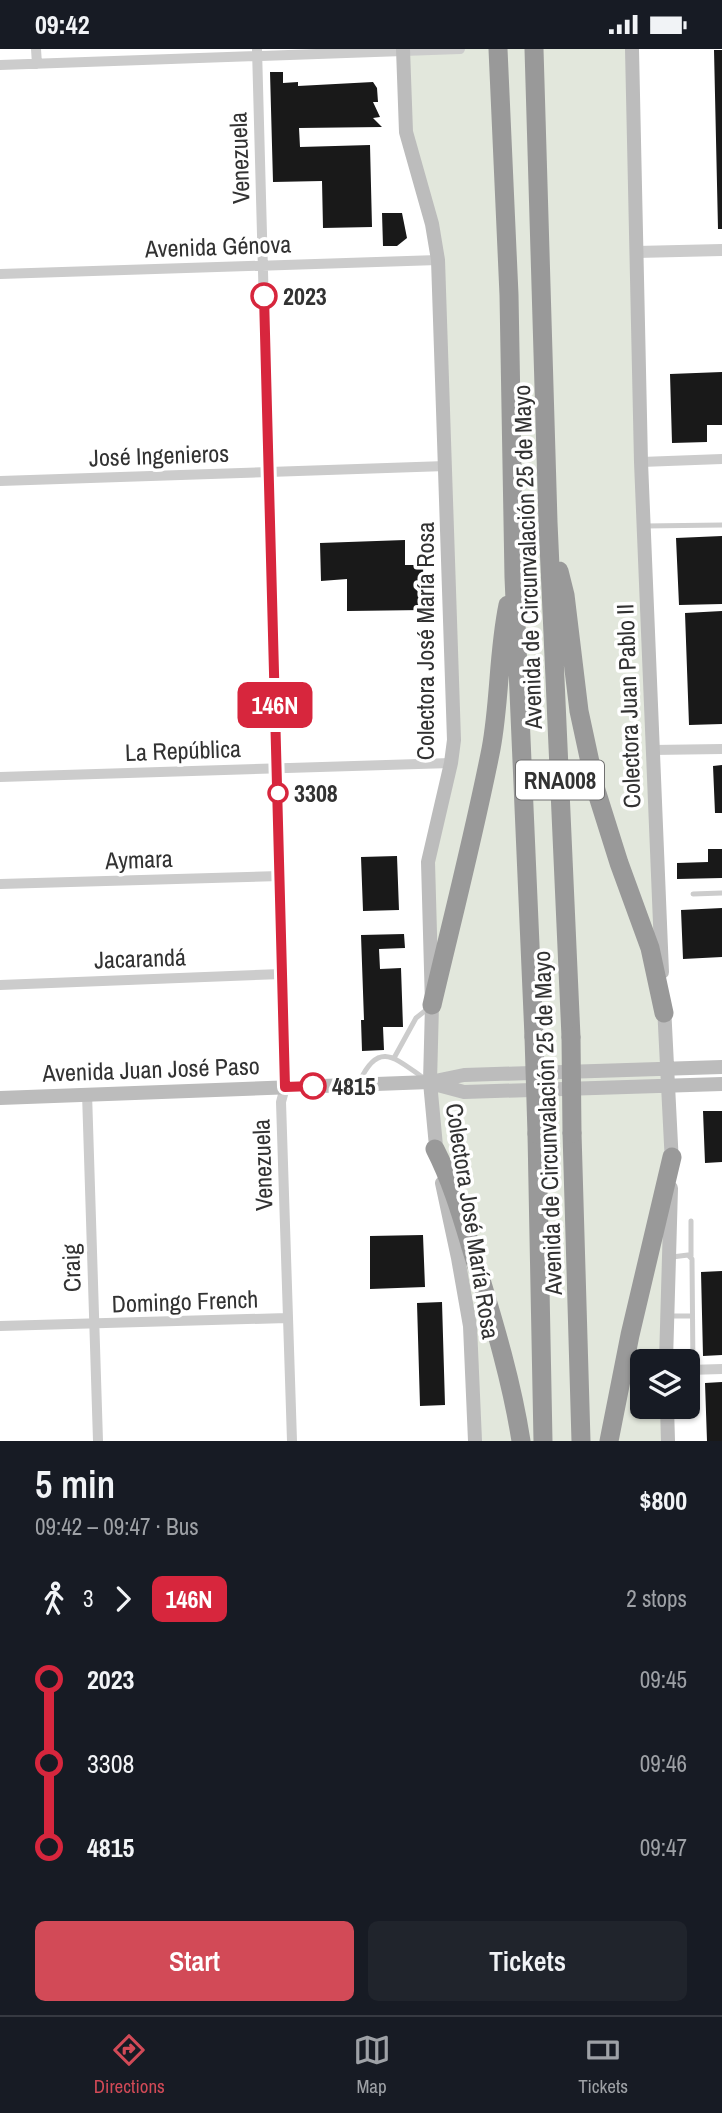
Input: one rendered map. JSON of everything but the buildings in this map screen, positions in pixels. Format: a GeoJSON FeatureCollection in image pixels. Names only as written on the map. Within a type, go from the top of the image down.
{"type":"FeatureCollection","features":[{"type":"Feature","properties":{"kind":"highway","name":"Avenida de Circunvalación 25 de Mayo"},"geometry":{"type":"LineString","coordinates":[[498,49],[509,295],[514,577],[534,1037],[543,1441]]}},
{"type":"Feature","properties":{"kind":"highway","name":"Avenida de Circunvalación 25 de Mayo"},"geometry":{"type":"LineString","coordinates":[[534,49],[548,522],[571,1037],[581,1441]]}},
{"type":"Feature","properties":{"kind":"highway"},"geometry":{"type":"LineString","coordinates":[[548,522],[565,595],[579,711],[596,790],[650,949],[664,1013]]}},
{"type":"Feature","properties":{"kind":"highway"},"geometry":{"type":"LineString","coordinates":[[432,1005],[491,748],[499,698],[501,640],[514,577]]}},
{"type":"Feature","properties":{"kind":"highway"},"geometry":{"type":"LineString","coordinates":[[435,1149],[449,1177],[496,1333],[521,1441]]}},
{"type":"Feature","properties":{"kind":"highway"},"geometry":{"type":"LineString","coordinates":[[609,1441],[630,1335],[672,1157]]}},
{"type":"Feature","properties":{"kind":"main road","name":"Colectora Juan Pablo II"},"geometry":{"type":"LineString","coordinates":[[632,49],[643,526],[672,1157],[666,1349]]}},
{"type":"Feature","properties":{"kind":"main road","name":"Colectora José María Rosa"},"geometry":{"type":"LineString","coordinates":[[403,50],[406,132],[432,224],[438,260],[454,740],[428,862],[432,1005],[430,1082],[435,1149],[466,1298],[475,1441]]}},
{"type":"Feature","properties":{"kind":"main road","name":"Avenida Juan José Paso"},"geometry":{"type":"LineString","coordinates":[[0,1098],[430,1082],[464,1075],[722,1067]]}},
{"type":"Feature","properties":{"kind":"main road","name":"Avenida Juan José Paso"},"geometry":{"type":"LineString","coordinates":[[430,1082],[464,1092],[722,1084]]}},
{"type":"Feature","properties":{"kind":"main road"},"geometry":{"type":"LineString","coordinates":[[667,1419],[668,1441]]}},
{"type":"Feature","properties":{"kind":"street"},"geometry":{"type":"LineString","coordinates":[[36,49],[37,64]]}},
{"type":"Feature","properties":{"kind":"street"},"geometry":{"type":"LineString","coordinates":[[0,65],[135,55],[460,49]]}},
{"type":"Feature","properties":{"kind":"street","name":"Venezuela"},"geometry":{"type":"LineString","coordinates":[[257,53],[285,1087],[281,1102],[292,1441]]}},
{"type":"Feature","properties":{"kind":"street"},"geometry":{"type":"LineString","coordinates":[[636,252],[722,250]]}},
{"type":"Feature","properties":{"kind":"street","name":"Avenida Génova"},"geometry":{"type":"LineString","coordinates":[[0,274],[438,260]]}},
{"type":"Feature","properties":{"kind":"street"},"geometry":{"type":"LineString","coordinates":[[641,462],[722,459]]}},
{"type":"Feature","properties":{"kind":"street","name":"José Ingenieros"},"geometry":{"type":"LineString","coordinates":[[0,481],[446,466]]}},
{"type":"Feature","properties":{"kind":"street"},"geometry":{"type":"LineString","coordinates":[[652,750],[722,749]]}},
{"type":"Feature","properties":{"kind":"street","name":"La República"},"geometry":{"type":"LineString","coordinates":[[0,777],[451,763]]}},
{"type":"Feature","properties":{"kind":"street","name":"Aymara"},"geometry":{"type":"LineString","coordinates":[[0,884],[280,876]]}},
{"type":"Feature","properties":{"kind":"street","name":"Jacarandá"},"geometry":{"type":"LineString","coordinates":[[0,985],[282,974]]}},
{"type":"Feature","properties":{"kind":"street","name":"Craig"},"geometry":{"type":"LineString","coordinates":[[87,1093],[98,1441]]}},
{"type":"Feature","properties":{"kind":"street","name":"Domingo French"},"geometry":{"type":"LineString","coordinates":[[0,1326],[287,1318]]}},
{"type":"Feature","properties":{"kind":"street"},"geometry":{"type":"LineString","coordinates":[[700,1370],[722,1369]]}},
{"type":"Feature","properties":{"kind":"lane"},"geometry":{"type":"LineString","coordinates":[[643,526],[722,525]]}},
{"type":"Feature","properties":{"kind":"lane"},"geometry":{"type":"LineString","coordinates":[[693,894],[722,893]]}},
{"type":"Feature","properties":{"kind":"lane"},"geometry":{"type":"LineString","coordinates":[[394,1058],[416,1018],[432,1005]]}},
{"type":"Feature","properties":{"kind":"lane"},"geometry":{"type":"LineString","coordinates":[[359,1084],[368,1064],[378,1058],[394,1058],[430,1082]]}},
{"type":"Feature","properties":{"kind":"lane"},"geometry":{"type":"LineString","coordinates":[[691,1221],[691,1349]]}},
{"type":"Feature","properties":{"kind":"lane"},"geometry":{"type":"LineString","coordinates":[[669,1257],[691,1256]]}},
{"type":"Feature","properties":{"kind":"lane"},"geometry":{"type":"LineString","coordinates":[[667,1317],[692,1316]]}},
{"type":"Feature","properties":{"kind":"shaded area"},"geometry":{"type":"Polygon","coordinates":[[[403,49],[632,49],[664,1013],[666,1349],[630,1349],[630,1419],[667,1419],[668,1441],[475,1441],[470,1326],[435,1149],[428,862],[451,763],[438,260],[413,162],[403,49]]]}},
{"type":"Feature","properties":{"kind":"bus line","name":"146N"},"geometry":{"type":"LineString","coordinates":[[264,296],[285,1087],[313,1086]]}},
{"type":"Feature","properties":{"kind":"place","name":"2023"},"geometry":{"type":"Point","coordinates":[264,296]}},
{"type":"Feature","properties":{"kind":"place","name":"3308"},"geometry":{"type":"Point","coordinates":[278,793]}},
{"type":"Feature","properties":{"kind":"place","name":"4815"},"geometry":{"type":"Point","coordinates":[313,1086]}}]}
